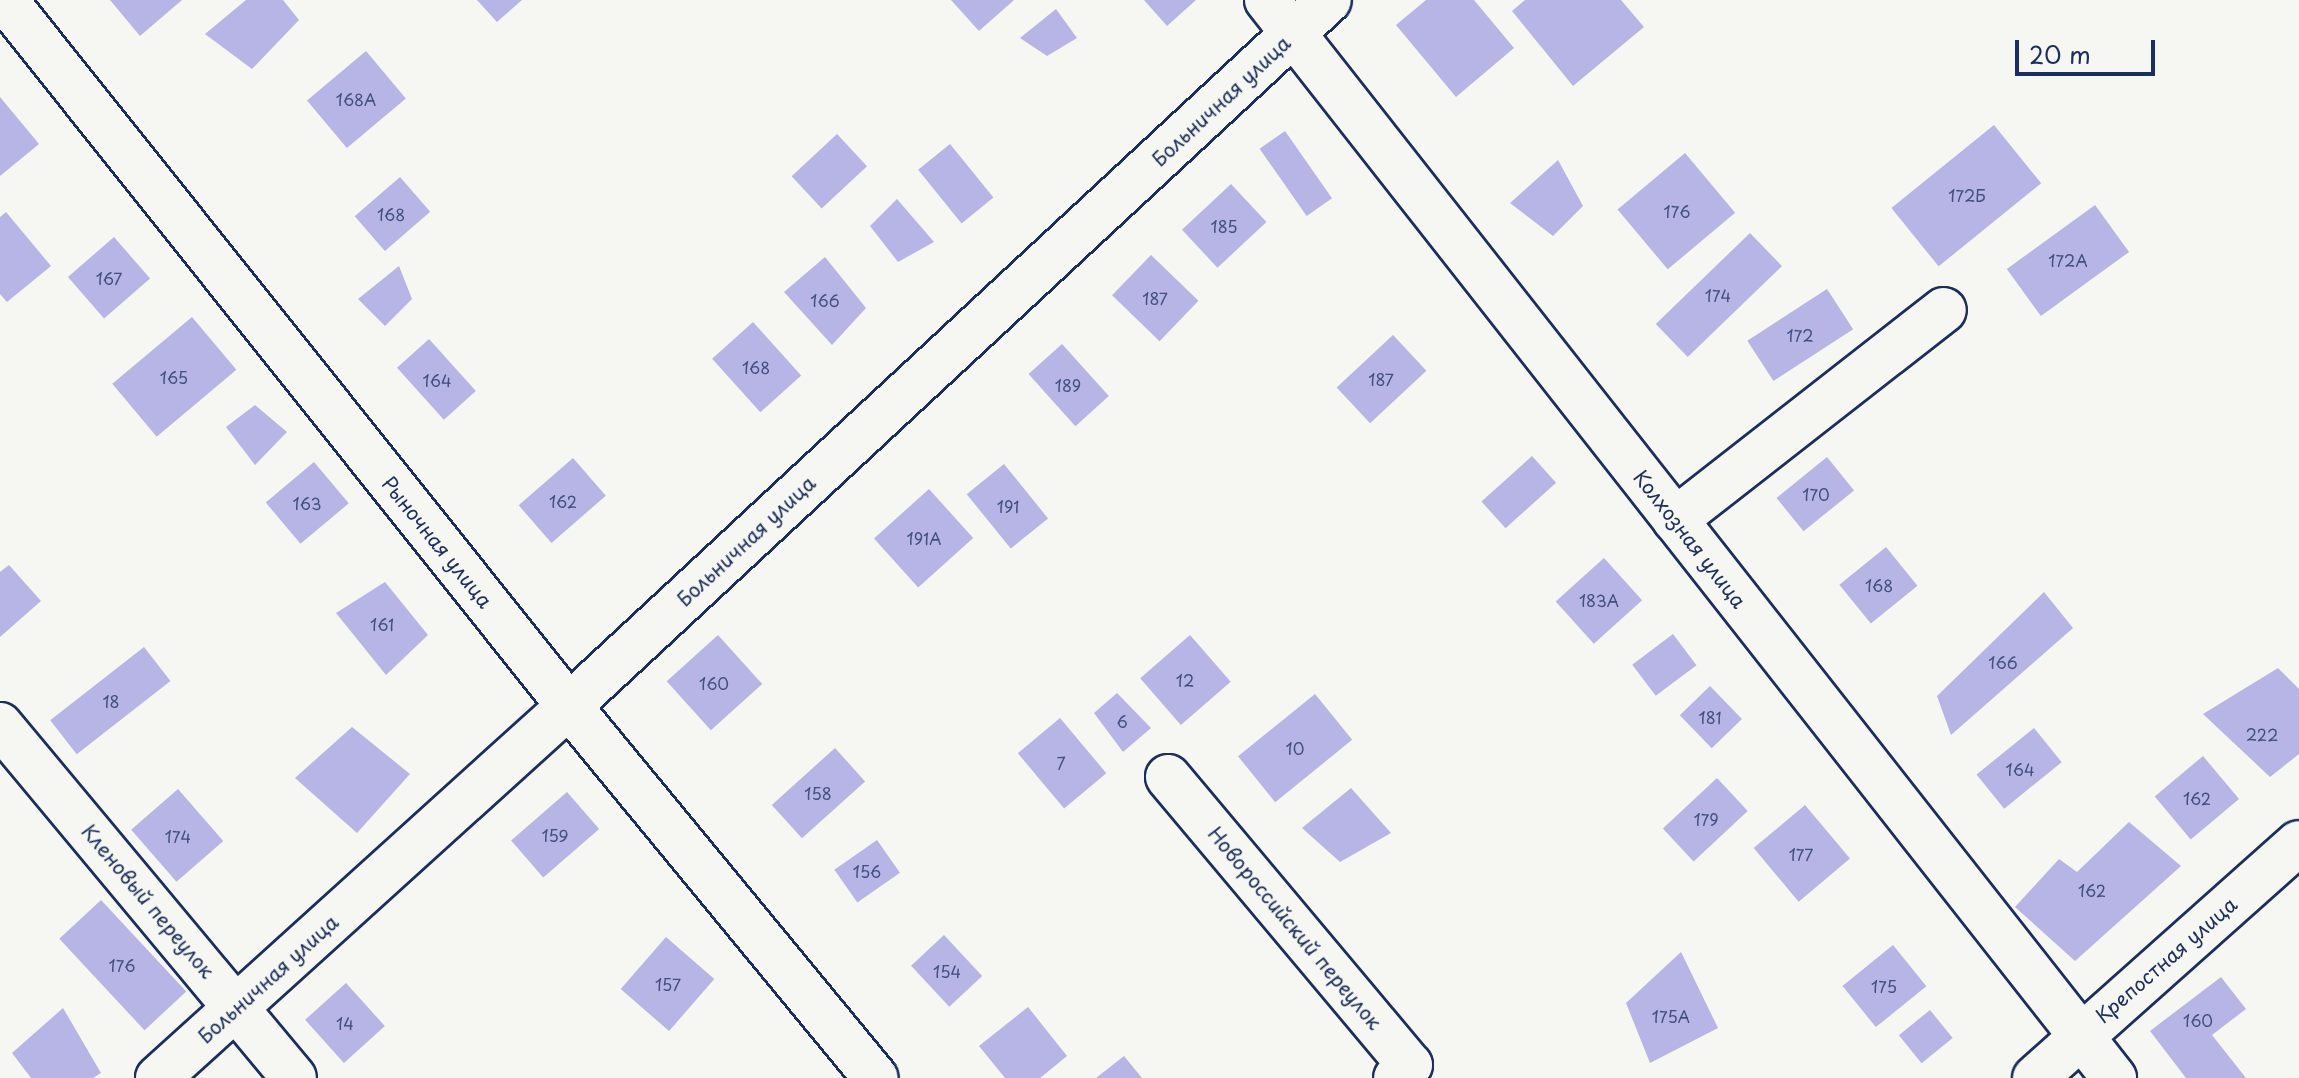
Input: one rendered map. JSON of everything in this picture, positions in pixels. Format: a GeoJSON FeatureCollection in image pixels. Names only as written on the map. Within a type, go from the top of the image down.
{"type":"FeatureCollection","features":[{"type":"Feature","properties":{"kind":"street","name":"Рыночная улица"},"geometry":{"type":"LineString","coordinates":[[5,0],[569,706],[876,1078]]}},
{"type":"Feature","properties":{"kind":"street","name":"Колхозная улица"},"geometry":{"type":"LineString","coordinates":[[1267,0],[2114,1078]]}},
{"type":"Feature","properties":{"kind":"street","name":"Больничная улица"},"geometry":{"type":"LineString","coordinates":[[158,1078],[569,706],[1329,0]]}},
{"type":"Feature","properties":{"kind":"street"},"geometry":{"type":"LineString","coordinates":[[1675,520],[1944,310]]}},
{"type":"Feature","properties":{"kind":"street","name":"Кленовый переулок"},"geometry":{"type":"LineString","coordinates":[[0,725],[294,1078]]}},
{"type":"Feature","properties":{"kind":"street","name":"Новороссийский переулок"},"geometry":{"type":"LineString","coordinates":[[1168,777],[1410,1065],[1396,1078]]}},
{"type":"Feature","properties":{"kind":"street","name":"Крепостная улица"},"geometry":{"type":"LineString","coordinates":[[2035,1078],[2299,843]]}},
{"type":"Feature","properties":{"kind":"building"},"geometry":{"type":"Polygon","coordinates":[[[110,0],[182,0],[140,36],[110,0]]]}},
{"type":"Feature","properties":{"kind":"building"},"geometry":{"type":"Polygon","coordinates":[[[246,0],[283,0],[299,20],[252,69],[205,34],[246,0]]]}},
{"type":"Feature","properties":{"kind":"building"},"geometry":{"type":"Polygon","coordinates":[[[477,0],[522,0],[497,22],[477,0]]]}},
{"type":"Feature","properties":{"kind":"building"},"geometry":{"type":"Polygon","coordinates":[[[951,0],[1014,0],[979,31],[951,0]]]}},
{"type":"Feature","properties":{"kind":"building"},"geometry":{"type":"Polygon","coordinates":[[[1144,0],[1196,0],[1167,26],[1144,0]]]}},
{"type":"Feature","properties":{"kind":"building"},"geometry":{"type":"Polygon","coordinates":[[[1426,0],[1474,0],[1514,48],[1456,97],[1396,25],[1426,0]]]}},
{"type":"Feature","properties":{"kind":"building"},"geometry":{"type":"Polygon","coordinates":[[[1525,0],[1621,0],[1644,27],[1573,86],[1512,11],[1525,0]]]}},
{"type":"Feature","properties":{"kind":"building"},"geometry":{"type":"Polygon","coordinates":[[[1056,9],[1077,38],[1047,56],[1020,38],[1056,9]]]}},
{"type":"Feature","properties":{"kind":"building"},"geometry":{"type":"Polygon","coordinates":[[[366,51],[406,98],[347,148],[307,100],[366,51]]]}},
{"type":"Feature","properties":{"kind":"building"},"geometry":{"type":"Polygon","coordinates":[[[0,97],[39,144],[0,176],[0,97]]]}},
{"type":"Feature","properties":{"kind":"building"},"geometry":{"type":"Polygon","coordinates":[[[1994,125],[2041,183],[1939,266],[1891,208],[1994,125]]]}},
{"type":"Feature","properties":{"kind":"building"},"geometry":{"type":"Polygon","coordinates":[[[1285,131],[1332,198],[1307,216],[1260,149],[1285,131]]]}},
{"type":"Feature","properties":{"kind":"building"},"geometry":{"type":"Polygon","coordinates":[[[837,134],[867,166],[822,208],[792,176],[837,134]]]}},
{"type":"Feature","properties":{"kind":"building"},"geometry":{"type":"Polygon","coordinates":[[[950,144],[993,198],[962,223],[918,170],[950,144]]]}},
{"type":"Feature","properties":{"kind":"building"},"geometry":{"type":"Polygon","coordinates":[[[1685,153],[1735,213],[1668,269],[1618,210],[1685,153]]]}},
{"type":"Feature","properties":{"kind":"building"},"geometry":{"type":"Polygon","coordinates":[[[1558,160],[1583,206],[1553,236],[1510,203],[1558,160]]]}},
{"type":"Feature","properties":{"kind":"building"},"geometry":{"type":"Polygon","coordinates":[[[400,177],[430,212],[385,251],[355,216],[400,177]]]}},
{"type":"Feature","properties":{"kind":"building"},"geometry":{"type":"Polygon","coordinates":[[[1231,184],[1266,222],[1217,268],[1182,230],[1231,184]]]}},
{"type":"Feature","properties":{"kind":"building"},"geometry":{"type":"Polygon","coordinates":[[[897,199],[934,242],[898,262],[870,226],[897,199]]]}},
{"type":"Feature","properties":{"kind":"building"},"geometry":{"type":"Polygon","coordinates":[[[2095,205],[2129,252],[2041,316],[2007,269],[2095,205]]]}},
{"type":"Feature","properties":{"kind":"building"},"geometry":{"type":"Polygon","coordinates":[[[6,212],[51,266],[7,302],[0,294],[0,217],[6,212]]]}},
{"type":"Feature","properties":{"kind":"building"},"geometry":{"type":"Polygon","coordinates":[[[1750,233],[1782,266],[1688,357],[1656,324],[1750,233]]]}},
{"type":"Feature","properties":{"kind":"building"},"geometry":{"type":"Polygon","coordinates":[[[114,237],[150,279],[104,319],[68,277],[114,237]]]}},
{"type":"Feature","properties":{"kind":"building"},"geometry":{"type":"Polygon","coordinates":[[[1151,255],[1198,301],[1160,341],[1112,295],[1151,255]]]}},
{"type":"Feature","properties":{"kind":"building"},"geometry":{"type":"Polygon","coordinates":[[[825,257],[866,308],[832,345],[784,292],[825,257]]]}},
{"type":"Feature","properties":{"kind":"building"},"geometry":{"type":"Polygon","coordinates":[[[399,266],[412,299],[385,326],[358,299],[399,266]]]}},
{"type":"Feature","properties":{"kind":"building"},"geometry":{"type":"Polygon","coordinates":[[[1827,289],[1853,329],[1773,381],[1747,341],[1827,289]]]}},
{"type":"Feature","properties":{"kind":"building"},"geometry":{"type":"Polygon","coordinates":[[[192,317],[236,370],[157,437],[112,384],[192,317]]]}},
{"type":"Feature","properties":{"kind":"building"},"geometry":{"type":"Polygon","coordinates":[[[753,322],[801,376],[760,412],[712,359],[753,322]]]}},
{"type":"Feature","properties":{"kind":"building"},"geometry":{"type":"Polygon","coordinates":[[[1393,335],[1426,371],[1370,423],[1337,388],[1393,335]]]}},
{"type":"Feature","properties":{"kind":"building"},"geometry":{"type":"Polygon","coordinates":[[[429,339],[476,391],[444,420],[397,368],[429,339]]]}},
{"type":"Feature","properties":{"kind":"building"},"geometry":{"type":"Polygon","coordinates":[[[1062,344],[1109,396],[1075,426],[1029,374],[1062,344]]]}},
{"type":"Feature","properties":{"kind":"building"},"geometry":{"type":"Polygon","coordinates":[[[255,405],[287,432],[255,465],[226,427],[255,405]]]}},
{"type":"Feature","properties":{"kind":"building"},"geometry":{"type":"Polygon","coordinates":[[[1532,456],[1556,483],[1506,528],[1481,502],[1532,456]]]}},
{"type":"Feature","properties":{"kind":"building"},"geometry":{"type":"Polygon","coordinates":[[[1827,457],[1854,490],[1804,531],[1776,498],[1827,457]]]}},
{"type":"Feature","properties":{"kind":"building"},"geometry":{"type":"Polygon","coordinates":[[[573,458],[606,496],[551,543],[519,505],[573,458]]]}},
{"type":"Feature","properties":{"kind":"building"},"geometry":{"type":"Polygon","coordinates":[[[314,462],[349,503],[300,544],[266,502],[314,462]]]}},
{"type":"Feature","properties":{"kind":"building"},"geometry":{"type":"Polygon","coordinates":[[[1004,464],[1048,518],[1011,549],[967,494],[1004,464]]]}},
{"type":"Feature","properties":{"kind":"building"},"geometry":{"type":"Polygon","coordinates":[[[929,489],[973,538],[918,588],[874,539],[929,489]]]}},
{"type":"Feature","properties":{"kind":"building"},"geometry":{"type":"Polygon","coordinates":[[[1886,547],[1917,586],[1871,624],[1839,585],[1886,547]]]}},
{"type":"Feature","properties":{"kind":"building"},"geometry":{"type":"Polygon","coordinates":[[[1604,558],[1642,600],[1594,644],[1556,601],[1604,558]]]}},
{"type":"Feature","properties":{"kind":"building"},"geometry":{"type":"Polygon","coordinates":[[[9,565],[41,601],[0,637],[0,572],[9,565]]]}},
{"type":"Feature","properties":{"kind":"building"},"geometry":{"type":"Polygon","coordinates":[[[385,582],[428,635],[386,675],[336,613],[385,582]]]}},
{"type":"Feature","properties":{"kind":"building"},"geometry":{"type":"Polygon","coordinates":[[[2044,592],[2073,628],[1951,735],[1937,696],[2044,592]]]}},
{"type":"Feature","properties":{"kind":"building"},"geometry":{"type":"Polygon","coordinates":[[[1673,634],[1696,665],[1656,696],[1632,665],[1673,634]]]}},
{"type":"Feature","properties":{"kind":"building"},"geometry":{"type":"Polygon","coordinates":[[[718,635],[762,684],[711,730],[667,681],[718,635]]]}},
{"type":"Feature","properties":{"kind":"building"},"geometry":{"type":"Polygon","coordinates":[[[1190,635],[1231,682],[1181,725],[1140,678],[1190,635]]]}},
{"type":"Feature","properties":{"kind":"building"},"geometry":{"type":"Polygon","coordinates":[[[144,647],[170,681],[77,754],[50,720],[144,647]]]}},
{"type":"Feature","properties":{"kind":"building"},"geometry":{"type":"Polygon","coordinates":[[[2278,668],[2299,689],[2299,754],[2270,777],[2203,714],[2278,668]]]}},
{"type":"Feature","properties":{"kind":"building"},"geometry":{"type":"Polygon","coordinates":[[[1710,686],[1742,719],[1712,748],[1680,715],[1710,686]]]}},
{"type":"Feature","properties":{"kind":"building"},"geometry":{"type":"Polygon","coordinates":[[[1117,693],[1151,728],[1123,752],[1094,713],[1117,693]]]}},
{"type":"Feature","properties":{"kind":"building"},"geometry":{"type":"Polygon","coordinates":[[[1315,694],[1352,740],[1275,802],[1238,756],[1315,694]]]}},
{"type":"Feature","properties":{"kind":"building"},"geometry":{"type":"Polygon","coordinates":[[[1060,718],[1106,773],[1064,809],[1018,753],[1060,718]]]}},
{"type":"Feature","properties":{"kind":"building"},"geometry":{"type":"Polygon","coordinates":[[[352,727],[410,774],[357,833],[295,778],[352,727]]]}},
{"type":"Feature","properties":{"kind":"building"},"geometry":{"type":"Polygon","coordinates":[[[2034,728],[2062,762],[2004,809],[1976,775],[2034,728]]]}},
{"type":"Feature","properties":{"kind":"building"},"geometry":{"type":"Polygon","coordinates":[[[835,748],[865,781],[802,838],[772,805],[835,748]]]}},
{"type":"Feature","properties":{"kind":"building"},"geometry":{"type":"Polygon","coordinates":[[[2203,756],[2239,799],[2191,839],[2155,796],[2203,756]]]}},
{"type":"Feature","properties":{"kind":"building"},"geometry":{"type":"Polygon","coordinates":[[[1717,778],[1748,811],[1694,861],[1663,828],[1717,778]]]}},
{"type":"Feature","properties":{"kind":"building"},"geometry":{"type":"Polygon","coordinates":[[[1351,788],[1391,833],[1340,862],[1302,828],[1351,788]]]}},
{"type":"Feature","properties":{"kind":"building"},"geometry":{"type":"Polygon","coordinates":[[[178,789],[223,841],[176,882],[131,830],[178,789]]]}},
{"type":"Feature","properties":{"kind":"building"},"geometry":{"type":"Polygon","coordinates":[[[567,792],[599,829],[543,878],[511,841],[567,792]]]}},
{"type":"Feature","properties":{"kind":"building"},"geometry":{"type":"Polygon","coordinates":[[[1805,805],[1850,859],[1799,902],[1754,848],[1805,805]]]}},
{"type":"Feature","properties":{"kind":"building"},"geometry":{"type":"Polygon","coordinates":[[[2129,822],[2181,866],[2075,961],[2015,907],[2059,859],[2077,872],[2129,822]]]}},
{"type":"Feature","properties":{"kind":"building"},"geometry":{"type":"Polygon","coordinates":[[[877,840],[900,873],[857,903],[834,870],[877,840]]]}},
{"type":"Feature","properties":{"kind":"building"},"geometry":{"type":"Polygon","coordinates":[[[101,900],[186,991],[145,1030],[59,939],[101,900]]]}},
{"type":"Feature","properties":{"kind":"building"},"geometry":{"type":"Polygon","coordinates":[[[944,935],[982,976],[949,1007],[911,966],[944,935]]]}},
{"type":"Feature","properties":{"kind":"building"},"geometry":{"type":"Polygon","coordinates":[[[666,937],[714,979],[669,1031],[621,989],[666,937]]]}},
{"type":"Feature","properties":{"kind":"building"},"geometry":{"type":"Polygon","coordinates":[[[1893,945],[1926,986],[1876,1027],[1842,986],[1893,945]]]}},
{"type":"Feature","properties":{"kind":"building"},"geometry":{"type":"Polygon","coordinates":[[[1681,952],[1718,1028],[1650,1063],[1626,1003],[1681,952]]]}},
{"type":"Feature","properties":{"kind":"building"},"geometry":{"type":"Polygon","coordinates":[[[2221,977],[2246,1009],[2212,1035],[2246,1078],[2186,1078],[2150,1031],[2221,977]]]}},
{"type":"Feature","properties":{"kind":"building"},"geometry":{"type":"Polygon","coordinates":[[[346,983],[385,1026],[344,1063],[305,1020],[346,983]]]}},
{"type":"Feature","properties":{"kind":"building"},"geometry":{"type":"Polygon","coordinates":[[[1028,1007],[1067,1056],[1040,1078],[1005,1078],[979,1046],[1028,1007]]]}},
{"type":"Feature","properties":{"kind":"building"},"geometry":{"type":"Polygon","coordinates":[[[63,1008],[101,1073],[93,1078],[31,1078],[12,1053],[63,1008]]]}},
{"type":"Feature","properties":{"kind":"building"},"geometry":{"type":"Polygon","coordinates":[[[1930,1010],[1953,1038],[1922,1063],[1899,1035],[1930,1010]]]}},
{"type":"Feature","properties":{"kind":"building"},"geometry":{"type":"Polygon","coordinates":[[[1124,1056],[1142,1078],[1096,1078],[1124,1056]]]}}]}
